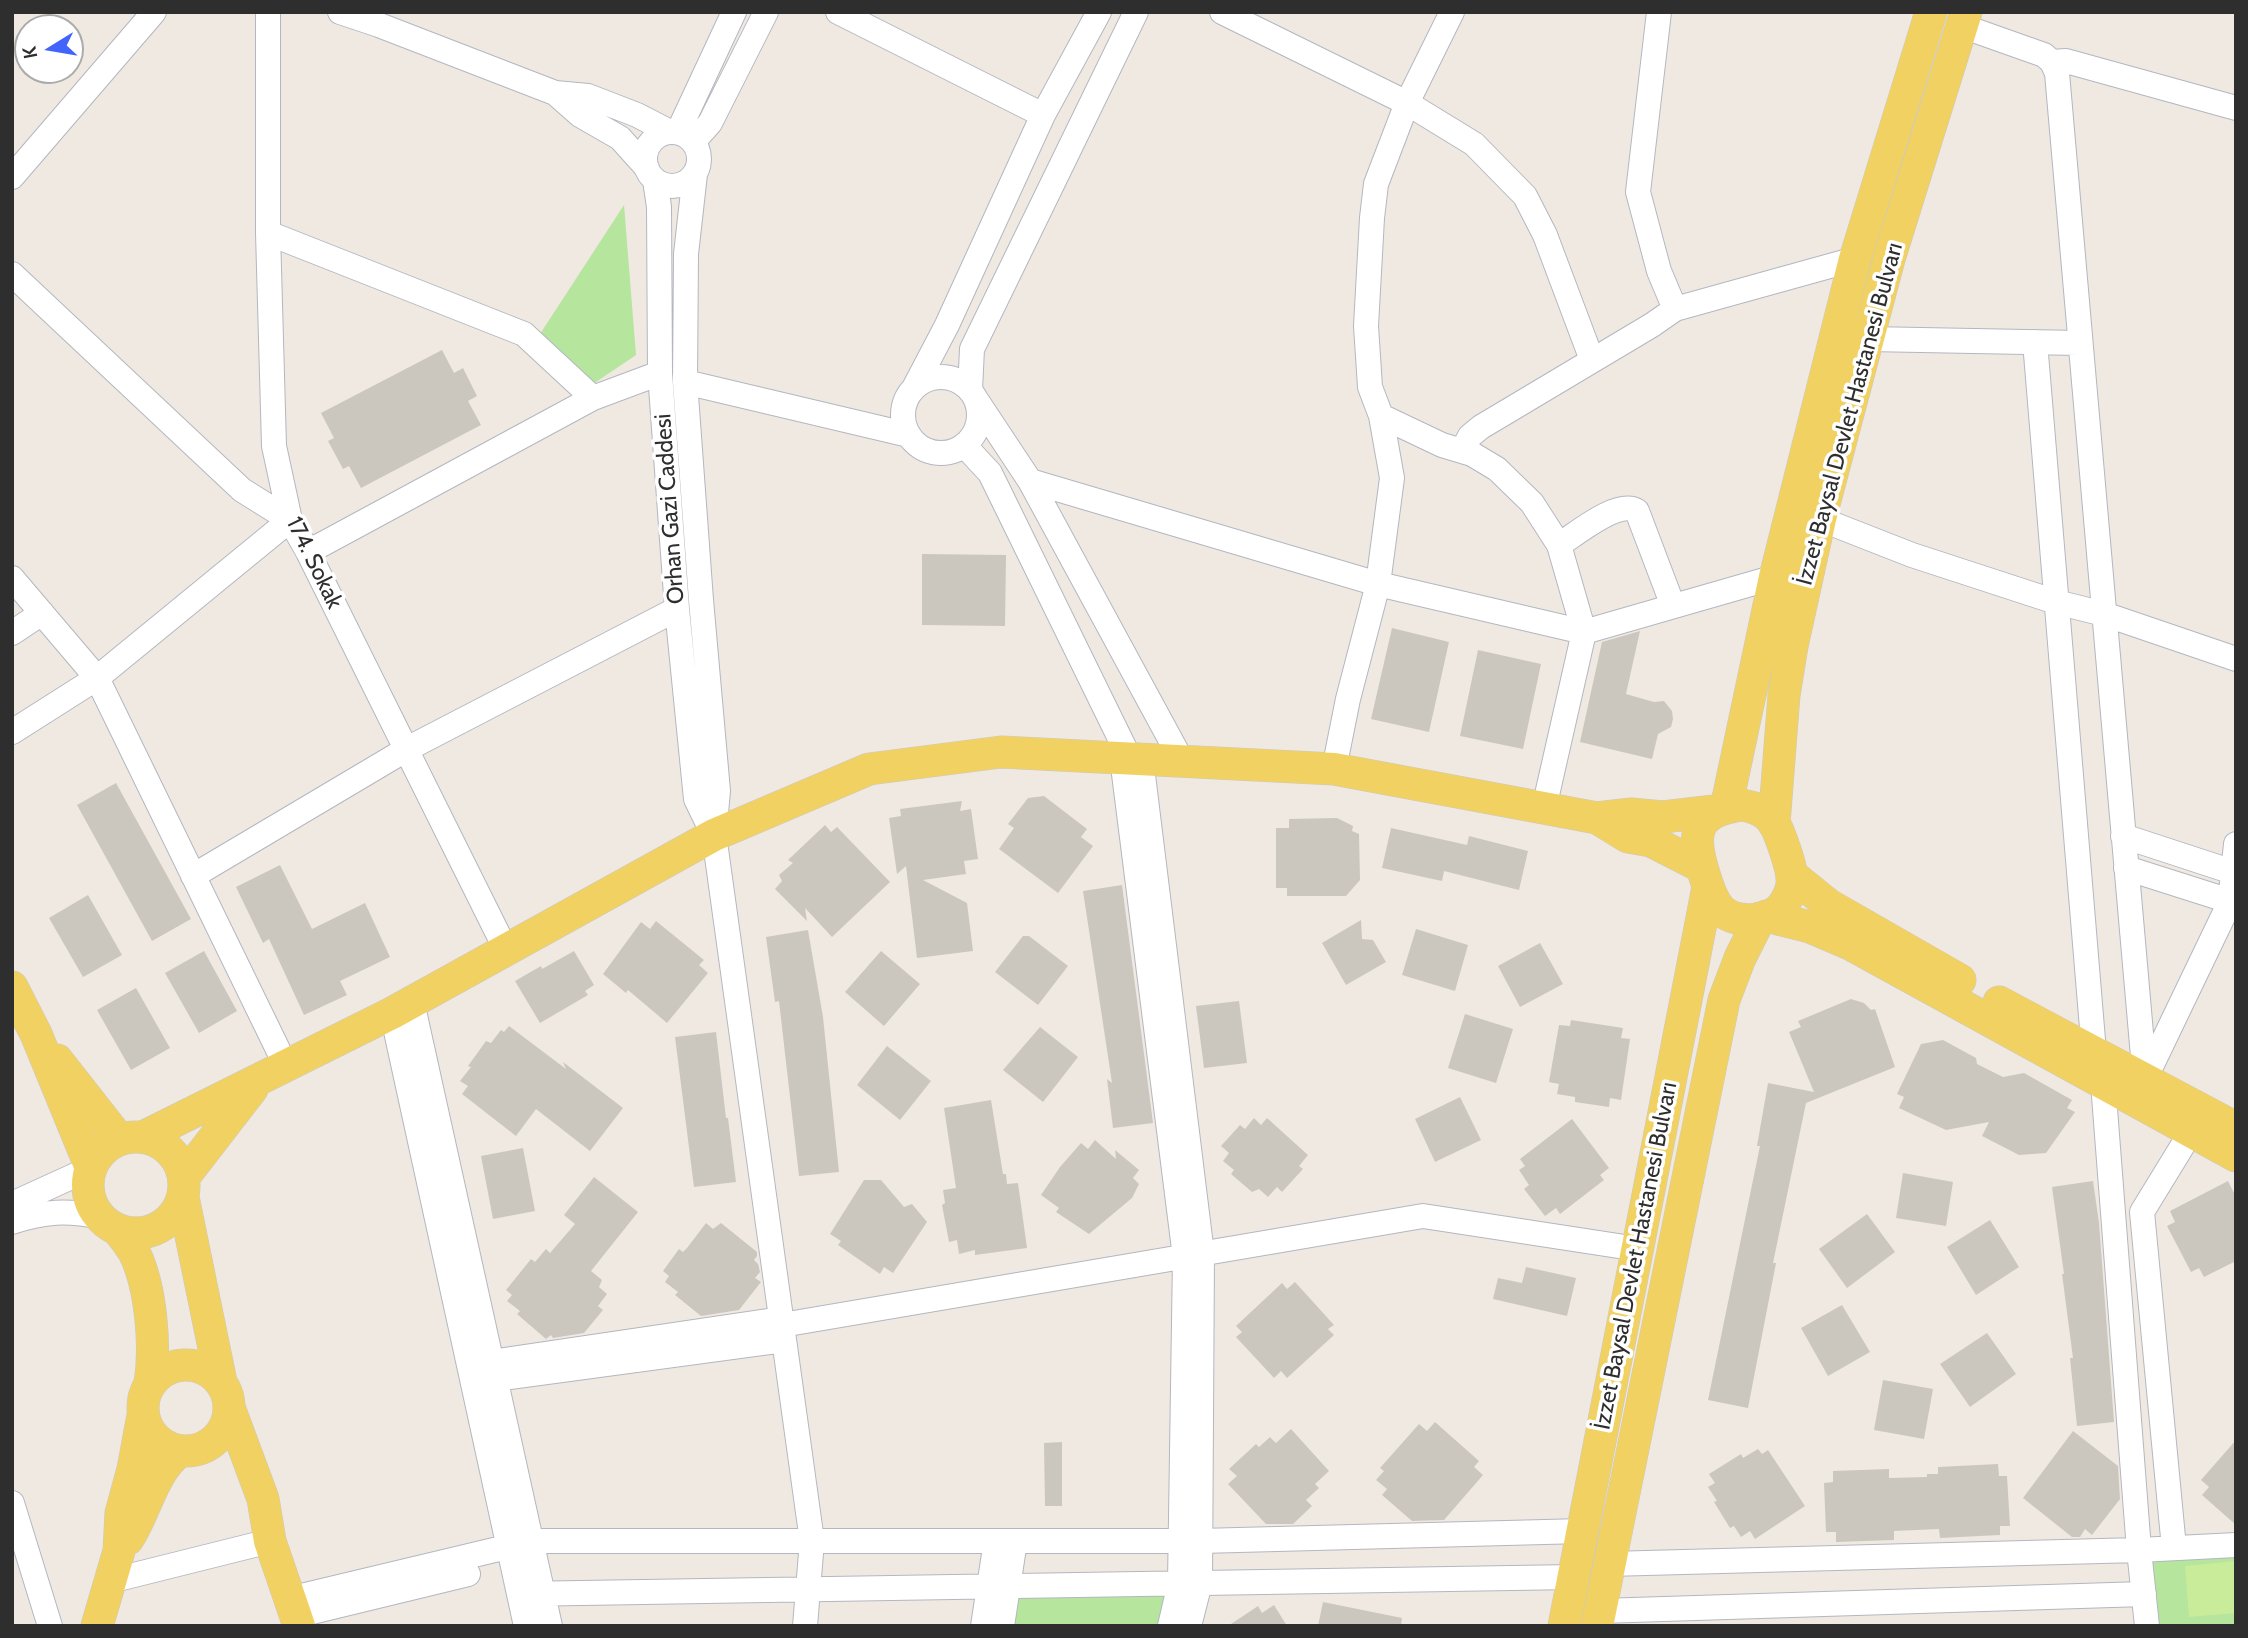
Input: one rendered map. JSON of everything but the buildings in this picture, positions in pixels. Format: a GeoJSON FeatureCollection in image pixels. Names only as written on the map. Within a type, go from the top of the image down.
{"type":"FeatureCollection","features":[{"type":"Feature","properties":{"kind":"main road","name":"İzzet Baysal Devlet Hastanesi Bulvarı"},"geometry":{"type":"LineString","coordinates":[[1564,1626],[1638,1249],[1705,877],[1696,850],[1697,836],[1706,818],[1720,809],[1855,259],[1928,13]]}},
{"type":"Feature","properties":{"kind":"main road","name":"İzzet Baysal Devlet Hastanesi Bulvarı"},"geometry":{"type":"LineString","coordinates":[[1599,1618],[1724,1000],[1740,958],[1763,917],[1782,907],[1791,889],[1793,876],[1774,824],[1784,695],[1820,519],[1889,259],[1964,19]]}},
{"type":"Feature","properties":{"kind":"main road"},"geometry":{"type":"LineString","coordinates":[[97,1626],[115,1566],[121,1513],[133,1469],[143,1401],[150,1383],[154,1358],[153,1335],[141,1272],[133,1250],[93,1206],[89,1194],[91,1168],[97,1156],[107,1146],[257,1082],[402,1008],[714,835],[869,769],[1001,752],[1334,769],[1597,818],[1631,814],[1663,817],[1742,806],[1754,807],[1774,824]]}},
{"type":"Feature","properties":{"kind":"main road"},"geometry":{"type":"LineString","coordinates":[[1597,818],[1628,837],[1650,841],[1705,877],[1712,897],[1723,912],[1736,918],[1751,920],[1763,917],[1810,927],[1850,944],[2236,1156]]}},
{"type":"Feature","properties":{"kind":"main road"},"geometry":{"type":"LineString","coordinates":[[1793,876],[1841,912],[1990,997],[2236,1128]]}},
{"type":"Feature","properties":{"kind":"main road"},"geometry":{"type":"LineString","coordinates":[[12,987],[36,1034],[91,1168]]}},
{"type":"Feature","properties":{"kind":"main road"},"geometry":{"type":"LineString","coordinates":[[36,1034],[131,1138],[163,1144],[180,1164],[225,1396],[263,1499],[270,1541],[294,1614]]}},
{"type":"Feature","properties":{"kind":"main road"},"geometry":{"type":"LineString","coordinates":[[109,1223],[140,1233],[163,1226],[179,1208],[183,1187],[257,1082]]}},
{"type":"Feature","properties":{"kind":"main road"},"geometry":{"type":"LineString","coordinates":[[115,1566],[168,1460],[222,1433],[225,1396],[211,1371],[189,1364],[167,1368],[150,1383]]}},
{"type":"Feature","properties":{"kind":"main road"},"geometry":{"type":"LineString","coordinates":[[143,1415],[152,1435],[160,1443],[218,1457],[229,1469],[249,1515],[270,1541]]}},
{"type":"Feature","properties":{"kind":"street"},"geometry":{"type":"LineString","coordinates":[[12,177],[154,12]]}},
{"type":"Feature","properties":{"kind":"street","name":"174. Sokak"},"geometry":{"type":"LineString","coordinates":[[268,12],[268,233],[274,446],[290,520],[506,950]]}},
{"type":"Feature","properties":{"kind":"street"},"geometry":{"type":"LineString","coordinates":[[340,12],[382,18],[555,93],[580,115],[620,138],[651,174],[672,186],[695,174]]}},
{"type":"Feature","properties":{"kind":"street"},"geometry":{"type":"LineString","coordinates":[[680,135],[734,12]]}},
{"type":"Feature","properties":{"kind":"street"},"geometry":{"type":"LineString","coordinates":[[651,174],[646,153],[649,145],[662,134],[680,135],[710,123],[766,12]]}},
{"type":"Feature","properties":{"kind":"street"},"geometry":{"type":"LineString","coordinates":[[838,12],[1043,115]]}},
{"type":"Feature","properties":{"kind":"street"},"geometry":{"type":"LineString","coordinates":[[1099,12],[1043,115],[947,325],[907,398],[904,423],[909,435],[928,451],[954,451],[973,436],[979,413],[974,395],[972,349],[1136,12]]}},
{"type":"Feature","properties":{"kind":"street"},"geometry":{"type":"LineString","coordinates":[[1223,12],[1407,103],[1474,144],[1525,196],[1545,235],[1592,360]]}},
{"type":"Feature","properties":{"kind":"street"},"geometry":{"type":"LineString","coordinates":[[1334,769],[1348,699],[1378,584],[1392,478],[1381,416],[1370,387],[1366,326],[1376,184],[1407,103],[1452,12]]}},
{"type":"Feature","properties":{"kind":"street"},"geometry":{"type":"LineString","coordinates":[[1659,12],[1638,192],[1659,271],[1675,309]]}},
{"type":"Feature","properties":{"kind":"street"},"geometry":{"type":"LineString","coordinates":[[1964,19],[2044,55],[2052,62],[2057,73],[2145,1079]]}},
{"type":"Feature","properties":{"kind":"street"},"geometry":{"type":"LineString","coordinates":[[2052,62],[2066,61],[2236,108]]}},
{"type":"Feature","properties":{"kind":"street"},"geometry":{"type":"LineString","coordinates":[[555,93],[588,96],[637,115],[680,135],[699,157],[686,254],[685,382],[718,791],[714,835],[812,1541],[805,1626]]}},
{"type":"Feature","properties":{"kind":"street","name":"Orhan Gazi Caddesi"},"geometry":{"type":"LineString","coordinates":[[651,174],[659,207],[660,373],[677,609],[696,799],[714,835]]}},
{"type":"Feature","properties":{"kind":"street"},"geometry":{"type":"LineString","coordinates":[[268,233],[524,334],[593,398]]}},
{"type":"Feature","properties":{"kind":"street"},"geometry":{"type":"LineString","coordinates":[[1462,451],[1469,436],[1481,427],[1652,326],[1675,309],[1855,259]]}},
{"type":"Feature","properties":{"kind":"street"},"geometry":{"type":"LineString","coordinates":[[12,274],[242,490],[290,520],[97,678],[12,732]]}},
{"type":"Feature","properties":{"kind":"street"},"geometry":{"type":"LineString","coordinates":[[1868,339],[2079,343]]}},
{"type":"Feature","properties":{"kind":"street"},"geometry":{"type":"LineString","coordinates":[[2035,342],[2094,1052]]}},
{"type":"Feature","properties":{"kind":"street"},"geometry":{"type":"LineString","coordinates":[[308,552],[593,398],[660,373]]}},
{"type":"Feature","properties":{"kind":"street"},"geometry":{"type":"LineString","coordinates":[[914,388],[925,380],[949,377],[961,382],[974,395],[1030,481],[1182,761]]}},
{"type":"Feature","properties":{"kind":"street"},"geometry":{"type":"LineString","coordinates":[[685,382],[909,435]]}},
{"type":"Feature","properties":{"kind":"street"},"geometry":{"type":"LineString","coordinates":[[1381,416],[1432,440],[1472,454],[1497,469],[1532,503],[1559,545],[1584,632],[1544,808]]}},
{"type":"Feature","properties":{"kind":"street"},"geometry":{"type":"LineString","coordinates":[[964,445],[990,473],[1131,759],[1194,1255],[1189,1626]]}},
{"type":"Feature","properties":{"kind":"street"},"geometry":{"type":"LineString","coordinates":[[1030,481],[1378,584],[1584,632],[1775,577]]}},
{"type":"Feature","properties":{"kind":"street"},"geometry":{"type":"LineString","coordinates":[[1559,545],[1611,512],[1632,508],[1637,511],[1673,606]]}},
{"type":"Feature","properties":{"kind":"street"},"geometry":{"type":"LineString","coordinates":[[1820,519],[1912,555],[2056,602],[2104,614],[2236,659]]}},
{"type":"Feature","properties":{"kind":"street"},"geometry":{"type":"LineString","coordinates":[[12,578],[97,678],[286,1066]]}},
{"type":"Feature","properties":{"kind":"street"},"geometry":{"type":"LineString","coordinates":[[193,876],[407,749],[677,609]]}},
{"type":"Feature","properties":{"kind":"street"},"geometry":{"type":"LineString","coordinates":[[12,633],[42,613]]}},
{"type":"Feature","properties":{"kind":"street"},"geometry":{"type":"LineString","coordinates":[[2123,836],[2234,872]]}},
{"type":"Feature","properties":{"kind":"street"},"geometry":{"type":"LineString","coordinates":[[2145,1079],[2233,903],[2236,844]]}},
{"type":"Feature","properties":{"kind":"street"},"geometry":{"type":"LineString","coordinates":[[2126,868],[2233,903]]}},
{"type":"Feature","properties":{"kind":"street"},"geometry":{"type":"LineString","coordinates":[[402,1008],[518,1550],[531,1594],[551,1626]]}},
{"type":"Feature","properties":{"kind":"street"},"geometry":{"type":"LineString","coordinates":[[2103,1083],[2147,1626]]}},
{"type":"Feature","properties":{"kind":"street"},"geometry":{"type":"LineString","coordinates":[[2174,1548],[2142,1212],[2191,1132]]}},
{"type":"Feature","properties":{"kind":"street"},"geometry":{"type":"LineString","coordinates":[[12,1204],[91,1168]]}},
{"type":"Feature","properties":{"kind":"street"},"geometry":{"type":"LineString","coordinates":[[12,1222],[51,1211],[75,1211],[109,1223]]}},
{"type":"Feature","properties":{"kind":"street"},"geometry":{"type":"LineString","coordinates":[[482,1372],[783,1328],[1423,1216],[1638,1249]]}},
{"type":"Feature","properties":{"kind":"street"},"geometry":{"type":"LineString","coordinates":[[12,1503],[50,1626]]}},
{"type":"Feature","properties":{"kind":"street"},"geometry":{"type":"LineString","coordinates":[[294,1614],[518,1550],[812,1541],[1190,1541],[1583,1531]]}},
{"type":"Feature","properties":{"kind":"street"},"geometry":{"type":"LineString","coordinates":[[115,1566],[270,1541]]}},
{"type":"Feature","properties":{"kind":"street"},"geometry":{"type":"LineString","coordinates":[[984,1626],[998,1586],[1006,1541]]}},
{"type":"Feature","properties":{"kind":"street"},"geometry":{"type":"LineString","coordinates":[[1608,1564],[2236,1545]]}},
{"type":"Feature","properties":{"kind":"street"},"geometry":{"type":"LineString","coordinates":[[531,1594],[1574,1577]]}},
{"type":"Feature","properties":{"kind":"street"},"geometry":{"type":"LineString","coordinates":[[1170,1626],[1190,1583]]}},
{"type":"Feature","properties":{"kind":"street"},"geometry":{"type":"LineString","coordinates":[[998,1586],[1002,1626]]}},
{"type":"Feature","properties":{"kind":"street"},"geometry":{"type":"LineString","coordinates":[[526,1626],[531,1594]]}},
{"type":"Feature","properties":{"kind":"street"},"geometry":{"type":"LineString","coordinates":[[1599,1618],[2144,1594]]}},
{"type":"Feature","properties":{"kind":"green space"},"geometry":{"type":"Polygon","coordinates":[[[624,205],[636,355],[593,384],[540,334],[624,205]]]}},
{"type":"Feature","properties":{"kind":"green space"},"geometry":{"type":"Polygon","coordinates":[[[2236,1555],[2236,1626],[2158,1626],[2152,1559],[2236,1555]]]}},
{"type":"Feature","properties":{"kind":"green space"},"geometry":{"type":"Polygon","coordinates":[[[2236,1561],[2236,1613],[2189,1617],[2185,1566],[2236,1561]]]}},
{"type":"Feature","properties":{"kind":"green space"},"geometry":{"type":"Polygon","coordinates":[[[1012,1595],[1171,1596],[1164,1626],[1008,1626],[1012,1595]]]}}]}
